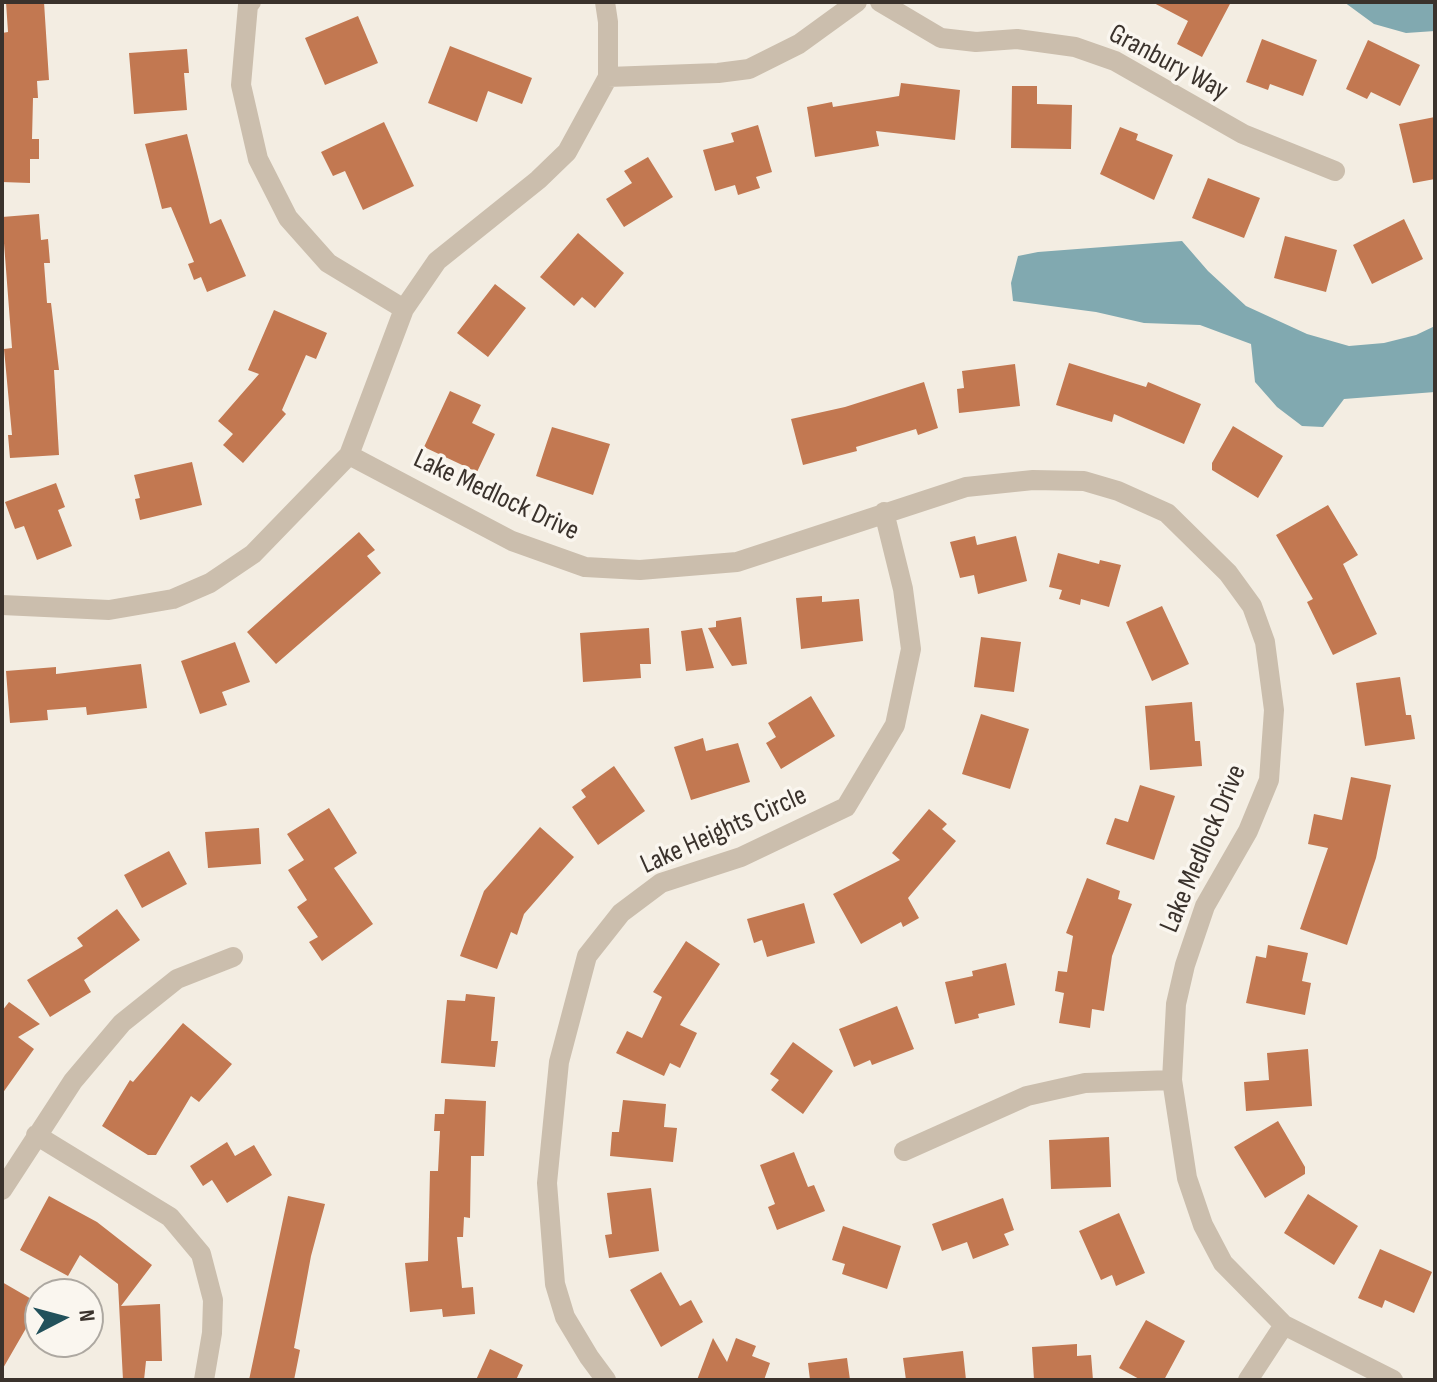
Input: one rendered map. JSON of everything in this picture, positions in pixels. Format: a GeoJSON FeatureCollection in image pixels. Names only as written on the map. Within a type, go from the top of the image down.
{"type":"FeatureCollection","features":[{"type":"Feature","properties":{"kind":"street"},"geometry":{"type":"LineString","coordinates":[[251,2],[248,5],[241,85],[258,159],[288,218],[328,263],[404,309]]}},
{"type":"Feature","properties":{"kind":"street"},"geometry":{"type":"LineString","coordinates":[[2,605],[109,610],[173,599],[210,583],[253,554],[349,455],[404,309],[437,261],[538,180],[567,152],[608,77],[605,2]]}},
{"type":"Feature","properties":{"kind":"street"},"geometry":{"type":"LineString","coordinates":[[608,77],[749,69],[799,44],[857,2]]}},
{"type":"Feature","properties":{"kind":"street","name":"Granbury Way"},"geometry":{"type":"LineString","coordinates":[[880,2],[941,38],[976,42],[1017,39],[1075,47],[1115,61],[1243,134],[1335,171]]}},
{"type":"Feature","properties":{"kind":"street","name":"Lake Medlock Drive"},"geometry":{"type":"LineString","coordinates":[[349,455],[512,541],[585,567],[640,570],[737,562],[966,487],[1033,480],[1084,481],[1118,491],[1167,513],[1228,573],[1252,606],[1265,642],[1274,710],[1269,780],[1248,831],[1205,906],[1185,965],[1176,1004],[1172,1080],[1187,1178],[1203,1225],[1223,1263],[1284,1325],[1393,1380]]}},
{"type":"Feature","properties":{"kind":"street","name":"Lake Heights Circle"},"geometry":{"type":"LineString","coordinates":[[606,1380],[565,1317],[555,1284],[547,1183],[559,1062],[587,956],[621,913],[661,883],[741,857],[846,807],[895,725],[911,649],[903,589],[884,512]]}},
{"type":"Feature","properties":{"kind":"street"},"geometry":{"type":"LineString","coordinates":[[2,1190],[73,1081],[122,1023],[177,979],[233,957]]}},
{"type":"Feature","properties":{"kind":"street"},"geometry":{"type":"LineString","coordinates":[[904,1151],[1027,1096],[1085,1083],[1172,1080]]}},
{"type":"Feature","properties":{"kind":"street"},"geometry":{"type":"LineString","coordinates":[[36,1135],[170,1217],[201,1254],[213,1300],[212,1333],[204,1380]]}},
{"type":"Feature","properties":{"kind":"street"},"geometry":{"type":"LineString","coordinates":[[1248,1380],[1284,1325]]}},
{"type":"Feature","properties":{"kind":"water"},"geometry":{"type":"Polygon","coordinates":[[[1344,2],[1435,2],[1435,31],[1406,33],[1374,24],[1344,2]]]}},
{"type":"Feature","properties":{"kind":"water"},"geometry":{"type":"Polygon","coordinates":[[[1182,241],[1208,271],[1246,306],[1307,334],[1349,346],[1384,343],[1416,335],[1435,326],[1435,392],[1344,399],[1323,427],[1302,426],[1277,407],[1255,382],[1251,344],[1200,325],[1144,323],[1096,312],[1013,301],[1011,283],[1018,256],[1182,241]]]}},
{"type":"Feature","properties":{"kind":"building"},"geometry":{"type":"Polygon","coordinates":[[[6,2],[44,2],[49,80],[37,81],[38,98],[33,98],[32,139],[39,139],[39,159],[30,159],[30,183],[2,182],[2,33],[8,32],[6,2]]]}},
{"type":"Feature","properties":{"kind":"building"},"geometry":{"type":"Polygon","coordinates":[[[1152,2],[1231,2],[1202,57],[1177,44],[1188,21],[1152,2]]]}},
{"type":"Feature","properties":{"kind":"building"},"geometry":{"type":"Polygon","coordinates":[[[358,16],[378,63],[325,85],[305,38],[358,16]]]}},
{"type":"Feature","properties":{"kind":"building"},"geometry":{"type":"Polygon","coordinates":[[[1262,39],[1317,60],[1303,96],[1270,84],[1268,90],[1246,82],[1262,39]]]}},
{"type":"Feature","properties":{"kind":"building"},"geometry":{"type":"Polygon","coordinates":[[[1368,40],[1420,65],[1400,106],[1371,92],[1367,99],[1346,89],[1368,40]]]}},
{"type":"Feature","properties":{"kind":"building"},"geometry":{"type":"Polygon","coordinates":[[[450,46],[532,78],[522,104],[488,91],[477,122],[428,103],[450,46]]]}},
{"type":"Feature","properties":{"kind":"building"},"geometry":{"type":"Polygon","coordinates":[[[187,49],[189,73],[184,73],[187,110],[134,114],[129,53],[187,49]]]}},
{"type":"Feature","properties":{"kind":"building"},"geometry":{"type":"Polygon","coordinates":[[[901,83],[960,90],[955,140],[876,131],[879,146],[815,157],[807,107],[832,102],[833,107],[899,96],[901,83]]]}},
{"type":"Feature","properties":{"kind":"building"},"geometry":{"type":"Polygon","coordinates":[[[1012,86],[1037,86],[1037,104],[1072,105],[1071,149],[1011,148],[1012,86]]]}},
{"type":"Feature","properties":{"kind":"building"},"geometry":{"type":"Polygon","coordinates":[[[1435,117],[1435,179],[1413,183],[1399,124],[1435,117]]]}},
{"type":"Feature","properties":{"kind":"building"},"geometry":{"type":"Polygon","coordinates":[[[384,122],[414,186],[363,210],[345,171],[333,176],[321,152],[384,122]]]}},
{"type":"Feature","properties":{"kind":"building"},"geometry":{"type":"Polygon","coordinates":[[[758,125],[772,172],[756,177],[760,188],[738,195],[735,185],[715,191],[703,150],[734,142],[731,133],[758,125]]]}},
{"type":"Feature","properties":{"kind":"building"},"geometry":{"type":"Polygon","coordinates":[[[1120,127],[1138,134],[1136,140],[1173,155],[1154,200],[1100,174],[1120,127]]]}},
{"type":"Feature","properties":{"kind":"building"},"geometry":{"type":"Polygon","coordinates":[[[187,134],[210,224],[221,219],[246,276],[207,292],[201,277],[194,280],[188,264],[194,262],[171,207],[162,209],[145,144],[187,134]]]}},
{"type":"Feature","properties":{"kind":"building"},"geometry":{"type":"Polygon","coordinates":[[[648,157],[673,197],[624,227],[606,199],[632,183],[624,171],[648,157]]]}},
{"type":"Feature","properties":{"kind":"building"},"geometry":{"type":"Polygon","coordinates":[[[1208,178],[1260,198],[1244,238],[1192,218],[1208,178]]]}},
{"type":"Feature","properties":{"kind":"building"},"geometry":{"type":"Polygon","coordinates":[[[39,214],[41,240],[48,239],[50,263],[44,263],[47,303],[51,303],[59,370],[54,370],[59,455],[10,458],[8,435],[12,435],[4,349],[12,348],[2,217],[39,214]]]}},
{"type":"Feature","properties":{"kind":"building"},"geometry":{"type":"Polygon","coordinates":[[[1404,219],[1423,259],[1372,284],[1353,245],[1404,219]]]}},
{"type":"Feature","properties":{"kind":"building"},"geometry":{"type":"Polygon","coordinates":[[[578,233],[624,273],[595,308],[582,297],[574,306],[540,277],[578,233]]]}},
{"type":"Feature","properties":{"kind":"building"},"geometry":{"type":"Polygon","coordinates":[[[1285,236],[1337,250],[1326,292],[1274,278],[1285,236]]]}},
{"type":"Feature","properties":{"kind":"building"},"geometry":{"type":"Polygon","coordinates":[[[495,284],[526,308],[488,357],[457,333],[495,284]]]}},
{"type":"Feature","properties":{"kind":"building"},"geometry":{"type":"Polygon","coordinates":[[[274,310],[327,333],[316,359],[306,355],[282,410],[286,414],[243,463],[223,445],[233,434],[218,421],[259,374],[248,370],[274,310]]]}},
{"type":"Feature","properties":{"kind":"building"},"geometry":{"type":"Polygon","coordinates":[[[1069,363],[1146,387],[1148,382],[1201,404],[1184,444],[1114,414],[1112,422],[1056,405],[1069,363]]]}},
{"type":"Feature","properties":{"kind":"building"},"geometry":{"type":"Polygon","coordinates":[[[1015,364],[1020,406],[959,413],[957,389],[964,388],[962,371],[1015,364]]]}},
{"type":"Feature","properties":{"kind":"building"},"geometry":{"type":"Polygon","coordinates":[[[924,382],[938,428],[918,435],[916,429],[856,447],[857,451],[803,465],[791,419],[845,407],[924,382]]]}},
{"type":"Feature","properties":{"kind":"building"},"geometry":{"type":"Polygon","coordinates":[[[450,391],[481,405],[472,423],[495,434],[477,472],[424,447],[450,391]]]}},
{"type":"Feature","properties":{"kind":"building"},"geometry":{"type":"Polygon","coordinates":[[[1233,426],[1283,456],[1258,498],[1212,470],[1212,463],[1233,426]]]}},
{"type":"Feature","properties":{"kind":"building"},"geometry":{"type":"Polygon","coordinates":[[[552,427],[610,444],[593,495],[536,476],[552,427]]]}},
{"type":"Feature","properties":{"kind":"building"},"geometry":{"type":"Polygon","coordinates":[[[192,462],[202,505],[140,520],[135,499],[140,498],[134,475],[192,462]]]}},
{"type":"Feature","properties":{"kind":"building"},"geometry":{"type":"Polygon","coordinates":[[[56,483],[65,507],[58,510],[72,546],[37,560],[24,526],[15,529],[5,502],[56,483]]]}},
{"type":"Feature","properties":{"kind":"building"},"geometry":{"type":"Polygon","coordinates":[[[1328,505],[1358,555],[1343,564],[1377,634],[1333,655],[1307,602],[1313,599],[1276,535],[1328,505]]]}},
{"type":"Feature","properties":{"kind":"building"},"geometry":{"type":"Polygon","coordinates":[[[359,532],[375,550],[367,556],[381,573],[276,664],[247,632],[359,532]]]}},
{"type":"Feature","properties":{"kind":"building"},"geometry":{"type":"Polygon","coordinates":[[[975,536],[977,545],[1016,536],[1027,581],[978,594],[974,575],[960,578],[950,542],[975,536]]]}},
{"type":"Feature","properties":{"kind":"building"},"geometry":{"type":"Polygon","coordinates":[[[1058,553],[1099,564],[1100,560],[1121,565],[1109,607],[1081,599],[1080,605],[1059,599],[1062,590],[1049,587],[1058,553]]]}},
{"type":"Feature","properties":{"kind":"building"},"geometry":{"type":"Polygon","coordinates":[[[822,596],[822,602],[859,599],[863,641],[801,649],[796,598],[822,596]]]}},
{"type":"Feature","properties":{"kind":"building"},"geometry":{"type":"Polygon","coordinates":[[[1162,606],[1189,664],[1152,681],[1126,622],[1162,606]]]}},
{"type":"Feature","properties":{"kind":"building"},"geometry":{"type":"Polygon","coordinates":[[[741,617],[747,664],[732,666],[708,628],[716,627],[716,621],[741,617]]]}},
{"type":"Feature","properties":{"kind":"building"},"geometry":{"type":"Polygon","coordinates":[[[649,628],[651,664],[640,664],[641,678],[583,682],[580,633],[649,628]]]}},
{"type":"Feature","properties":{"kind":"building"},"geometry":{"type":"Polygon","coordinates":[[[702,628],[714,668],[686,671],[681,631],[702,628]]]}},
{"type":"Feature","properties":{"kind":"building"},"geometry":{"type":"Polygon","coordinates":[[[981,637],[1021,642],[1014,692],[974,687],[981,637]]]}},
{"type":"Feature","properties":{"kind":"building"},"geometry":{"type":"Polygon","coordinates":[[[235,642],[250,682],[222,692],[227,705],[200,714],[181,661],[235,642]]]}},
{"type":"Feature","properties":{"kind":"building"},"geometry":{"type":"Polygon","coordinates":[[[141,664],[147,708],[87,715],[86,707],[47,710],[48,720],[10,723],[6,671],[56,667],[56,674],[141,664]]]}},
{"type":"Feature","properties":{"kind":"building"},"geometry":{"type":"Polygon","coordinates":[[[1400,677],[1406,715],[1411,715],[1415,739],[1365,746],[1356,683],[1400,677]]]}},
{"type":"Feature","properties":{"kind":"building"},"geometry":{"type":"Polygon","coordinates":[[[811,696],[835,736],[781,769],[766,743],[776,737],[768,723],[811,696]]]}},
{"type":"Feature","properties":{"kind":"building"},"geometry":{"type":"Polygon","coordinates":[[[1192,702],[1195,741],[1200,741],[1202,766],[1150,770],[1145,706],[1192,702]]]}},
{"type":"Feature","properties":{"kind":"building"},"geometry":{"type":"Polygon","coordinates":[[[981,714],[1029,729],[1010,789],[962,774],[981,714]]]}},
{"type":"Feature","properties":{"kind":"building"},"geometry":{"type":"Polygon","coordinates":[[[703,738],[706,751],[738,743],[750,782],[691,800],[674,747],[703,738]]]}},
{"type":"Feature","properties":{"kind":"building"},"geometry":{"type":"Polygon","coordinates":[[[614,766],[645,811],[598,845],[572,807],[586,797],[581,790],[614,766]]]}},
{"type":"Feature","properties":{"kind":"building"},"geometry":{"type":"Polygon","coordinates":[[[1351,777],[1391,785],[1376,858],[1347,945],[1300,929],[1328,848],[1308,844],[1314,814],[1342,820],[1351,777]]]}},
{"type":"Feature","properties":{"kind":"building"},"geometry":{"type":"Polygon","coordinates":[[[1140,785],[1175,796],[1154,860],[1106,844],[1115,818],[1128,822],[1140,785]]]}},
{"type":"Feature","properties":{"kind":"building"},"geometry":{"type":"Polygon","coordinates":[[[329,808],[357,853],[334,868],[373,924],[322,961],[309,942],[318,937],[297,907],[307,900],[288,870],[304,860],[287,834],[329,808]]]}},
{"type":"Feature","properties":{"kind":"building"},"geometry":{"type":"Polygon","coordinates":[[[929,809],[947,824],[942,829],[956,841],[908,898],[919,918],[903,927],[901,922],[861,944],[833,894],[900,860],[892,853],[929,809]]]}},
{"type":"Feature","properties":{"kind":"building"},"geometry":{"type":"Polygon","coordinates":[[[540,827],[574,857],[524,914],[517,935],[511,932],[497,969],[460,956],[484,891],[540,827]]]}},
{"type":"Feature","properties":{"kind":"building"},"geometry":{"type":"Polygon","coordinates":[[[259,828],[261,864],[208,868],[205,832],[259,828]]]}},
{"type":"Feature","properties":{"kind":"building"},"geometry":{"type":"Polygon","coordinates":[[[169,851],[187,884],[142,908],[124,875],[169,851]]]}},
{"type":"Feature","properties":{"kind":"building"},"geometry":{"type":"Polygon","coordinates":[[[1087,878],[1120,891],[1118,899],[1132,904],[1112,956],[1104,1011],[1092,1009],[1090,1028],[1059,1023],[1064,993],[1055,991],[1058,971],[1067,972],[1073,936],[1066,933],[1087,878]]]}},
{"type":"Feature","properties":{"kind":"building"},"geometry":{"type":"Polygon","coordinates":[[[804,903],[815,943],[767,957],[762,940],[754,943],[747,919],[804,903]]]}},
{"type":"Feature","properties":{"kind":"building"},"geometry":{"type":"Polygon","coordinates":[[[117,909],[140,940],[84,980],[91,992],[50,1017],[27,980],[83,946],[77,938],[117,909]]]}},
{"type":"Feature","properties":{"kind":"building"},"geometry":{"type":"Polygon","coordinates":[[[686,941],[720,964],[680,1025],[697,1033],[680,1068],[670,1063],[664,1076],[616,1053],[627,1031],[642,1038],[662,997],[653,992],[686,941]]]}},
{"type":"Feature","properties":{"kind":"building"},"geometry":{"type":"Polygon","coordinates":[[[1268,945],[1308,953],[1302,981],[1311,983],[1305,1015],[1246,1003],[1256,956],[1266,958],[1268,945]]]}},
{"type":"Feature","properties":{"kind":"building"},"geometry":{"type":"Polygon","coordinates":[[[1006,963],[1015,1005],[978,1014],[979,1018],[955,1024],[945,982],[973,976],[972,971],[1006,963]]]}},
{"type":"Feature","properties":{"kind":"building"},"geometry":{"type":"Polygon","coordinates":[[[466,994],[495,997],[491,1041],[498,1041],[495,1067],[441,1063],[447,1000],[465,1001],[466,994]]]}},
{"type":"Feature","properties":{"kind":"building"},"geometry":{"type":"Polygon","coordinates":[[[9,1002],[40,1024],[18,1037],[34,1049],[2,1094],[2,1011],[9,1002]]]}},
{"type":"Feature","properties":{"kind":"building"},"geometry":{"type":"Polygon","coordinates":[[[897,1006],[914,1049],[872,1065],[870,1060],[854,1067],[839,1029],[897,1006]]]}},
{"type":"Feature","properties":{"kind":"building"},"geometry":{"type":"Polygon","coordinates":[[[183,1023],[232,1064],[199,1102],[191,1096],[156,1155],[148,1155],[102,1126],[130,1080],[133,1082],[183,1023]]]}},
{"type":"Feature","properties":{"kind":"building"},"geometry":{"type":"Polygon","coordinates":[[[793,1042],[833,1071],[803,1114],[771,1090],[779,1080],[770,1074],[793,1042]]]}},
{"type":"Feature","properties":{"kind":"building"},"geometry":{"type":"Polygon","coordinates":[[[1308,1049],[1312,1106],[1246,1111],[1244,1082],[1269,1080],[1267,1053],[1308,1049]]]}},
{"type":"Feature","properties":{"kind":"building"},"geometry":{"type":"Polygon","coordinates":[[[445,1099],[486,1101],[484,1156],[471,1156],[470,1218],[464,1217],[463,1237],[457,1237],[462,1288],[473,1287],[475,1314],[443,1317],[442,1309],[410,1312],[405,1263],[428,1261],[430,1171],[438,1171],[440,1131],[434,1131],[435,1114],[444,1114],[445,1099]]]}},
{"type":"Feature","properties":{"kind":"building"},"geometry":{"type":"Polygon","coordinates":[[[623,1100],[666,1104],[664,1127],[677,1128],[673,1162],[610,1156],[612,1132],[619,1132],[623,1100]]]}},
{"type":"Feature","properties":{"kind":"building"},"geometry":{"type":"Polygon","coordinates":[[[1278,1121],[1305,1167],[1305,1174],[1265,1198],[1234,1147],[1278,1121]]]}},
{"type":"Feature","properties":{"kind":"building"},"geometry":{"type":"Polygon","coordinates":[[[1109,1137],[1111,1187],[1051,1189],[1049,1140],[1109,1137]]]}},
{"type":"Feature","properties":{"kind":"building"},"geometry":{"type":"Polygon","coordinates":[[[227,1142],[235,1156],[254,1145],[272,1175],[227,1203],[212,1180],[203,1186],[190,1166],[227,1142]]]}},
{"type":"Feature","properties":{"kind":"building"},"geometry":{"type":"Polygon","coordinates":[[[794,1152],[808,1187],[814,1185],[825,1211],[777,1230],[768,1207],[775,1204],[760,1165],[794,1152]]]}},
{"type":"Feature","properties":{"kind":"building"},"geometry":{"type":"Polygon","coordinates":[[[651,1188],[659,1251],[609,1258],[605,1235],[612,1234],[607,1193],[651,1188]]]}},
{"type":"Feature","properties":{"kind":"building"},"geometry":{"type":"Polygon","coordinates":[[[1308,1194],[1358,1226],[1334,1265],[1284,1233],[1308,1194]]]}},
{"type":"Feature","properties":{"kind":"building"},"geometry":{"type":"Polygon","coordinates":[[[49,1196],[97,1222],[152,1265],[121,1306],[160,1304],[162,1361],[146,1361],[144,1380],[123,1380],[118,1284],[80,1255],[68,1276],[20,1250],[49,1196]]]}},
{"type":"Feature","properties":{"kind":"building"},"geometry":{"type":"Polygon","coordinates":[[[288,1196],[325,1204],[311,1256],[294,1348],[300,1350],[294,1380],[249,1380],[288,1196]]]}},
{"type":"Feature","properties":{"kind":"building"},"geometry":{"type":"Polygon","coordinates":[[[1003,1198],[1014,1230],[1004,1234],[1009,1245],[973,1259],[967,1242],[942,1251],[932,1224],[1003,1198]]]}},
{"type":"Feature","properties":{"kind":"building"},"geometry":{"type":"Polygon","coordinates":[[[1119,1213],[1145,1273],[1116,1286],[1112,1275],[1101,1280],[1079,1231],[1119,1213]]]}},
{"type":"Feature","properties":{"kind":"building"},"geometry":{"type":"Polygon","coordinates":[[[843,1226],[901,1246],[887,1289],[842,1274],[845,1264],[832,1260],[843,1226]]]}},
{"type":"Feature","properties":{"kind":"building"},"geometry":{"type":"Polygon","coordinates":[[[1380,1249],[1432,1272],[1414,1313],[1385,1300],[1382,1308],[1358,1298],[1380,1249]]]}},
{"type":"Feature","properties":{"kind":"building"},"geometry":{"type":"Polygon","coordinates":[[[661,1272],[680,1306],[691,1300],[703,1322],[661,1347],[630,1290],[661,1272]]]}},
{"type":"Feature","properties":{"kind":"building"},"geometry":{"type":"Polygon","coordinates":[[[2,1282],[24,1295],[24,1332],[2,1370],[2,1282]]]}},
{"type":"Feature","properties":{"kind":"building"},"geometry":{"type":"Polygon","coordinates":[[[1146,1320],[1185,1341],[1164,1380],[1141,1380],[1119,1368],[1146,1320]]]}},
{"type":"Feature","properties":{"kind":"building"},"geometry":{"type":"Polygon","coordinates":[[[713,1338],[727,1362],[736,1338],[756,1346],[752,1356],[770,1363],[764,1380],[697,1380],[713,1338]]]}},
{"type":"Feature","properties":{"kind":"building"},"geometry":{"type":"Polygon","coordinates":[[[1077,1344],[1077,1356],[1091,1355],[1093,1380],[1034,1380],[1032,1347],[1077,1344]]]}},
{"type":"Feature","properties":{"kind":"building"},"geometry":{"type":"Polygon","coordinates":[[[490,1349],[523,1365],[516,1380],[476,1380],[490,1349]]]}},
{"type":"Feature","properties":{"kind":"building"},"geometry":{"type":"Polygon","coordinates":[[[963,1351],[966,1380],[906,1380],[903,1358],[963,1351]]]}},
{"type":"Feature","properties":{"kind":"building"},"geometry":{"type":"Polygon","coordinates":[[[847,1358],[850,1380],[810,1380],[808,1363],[847,1358]]]}}]}
